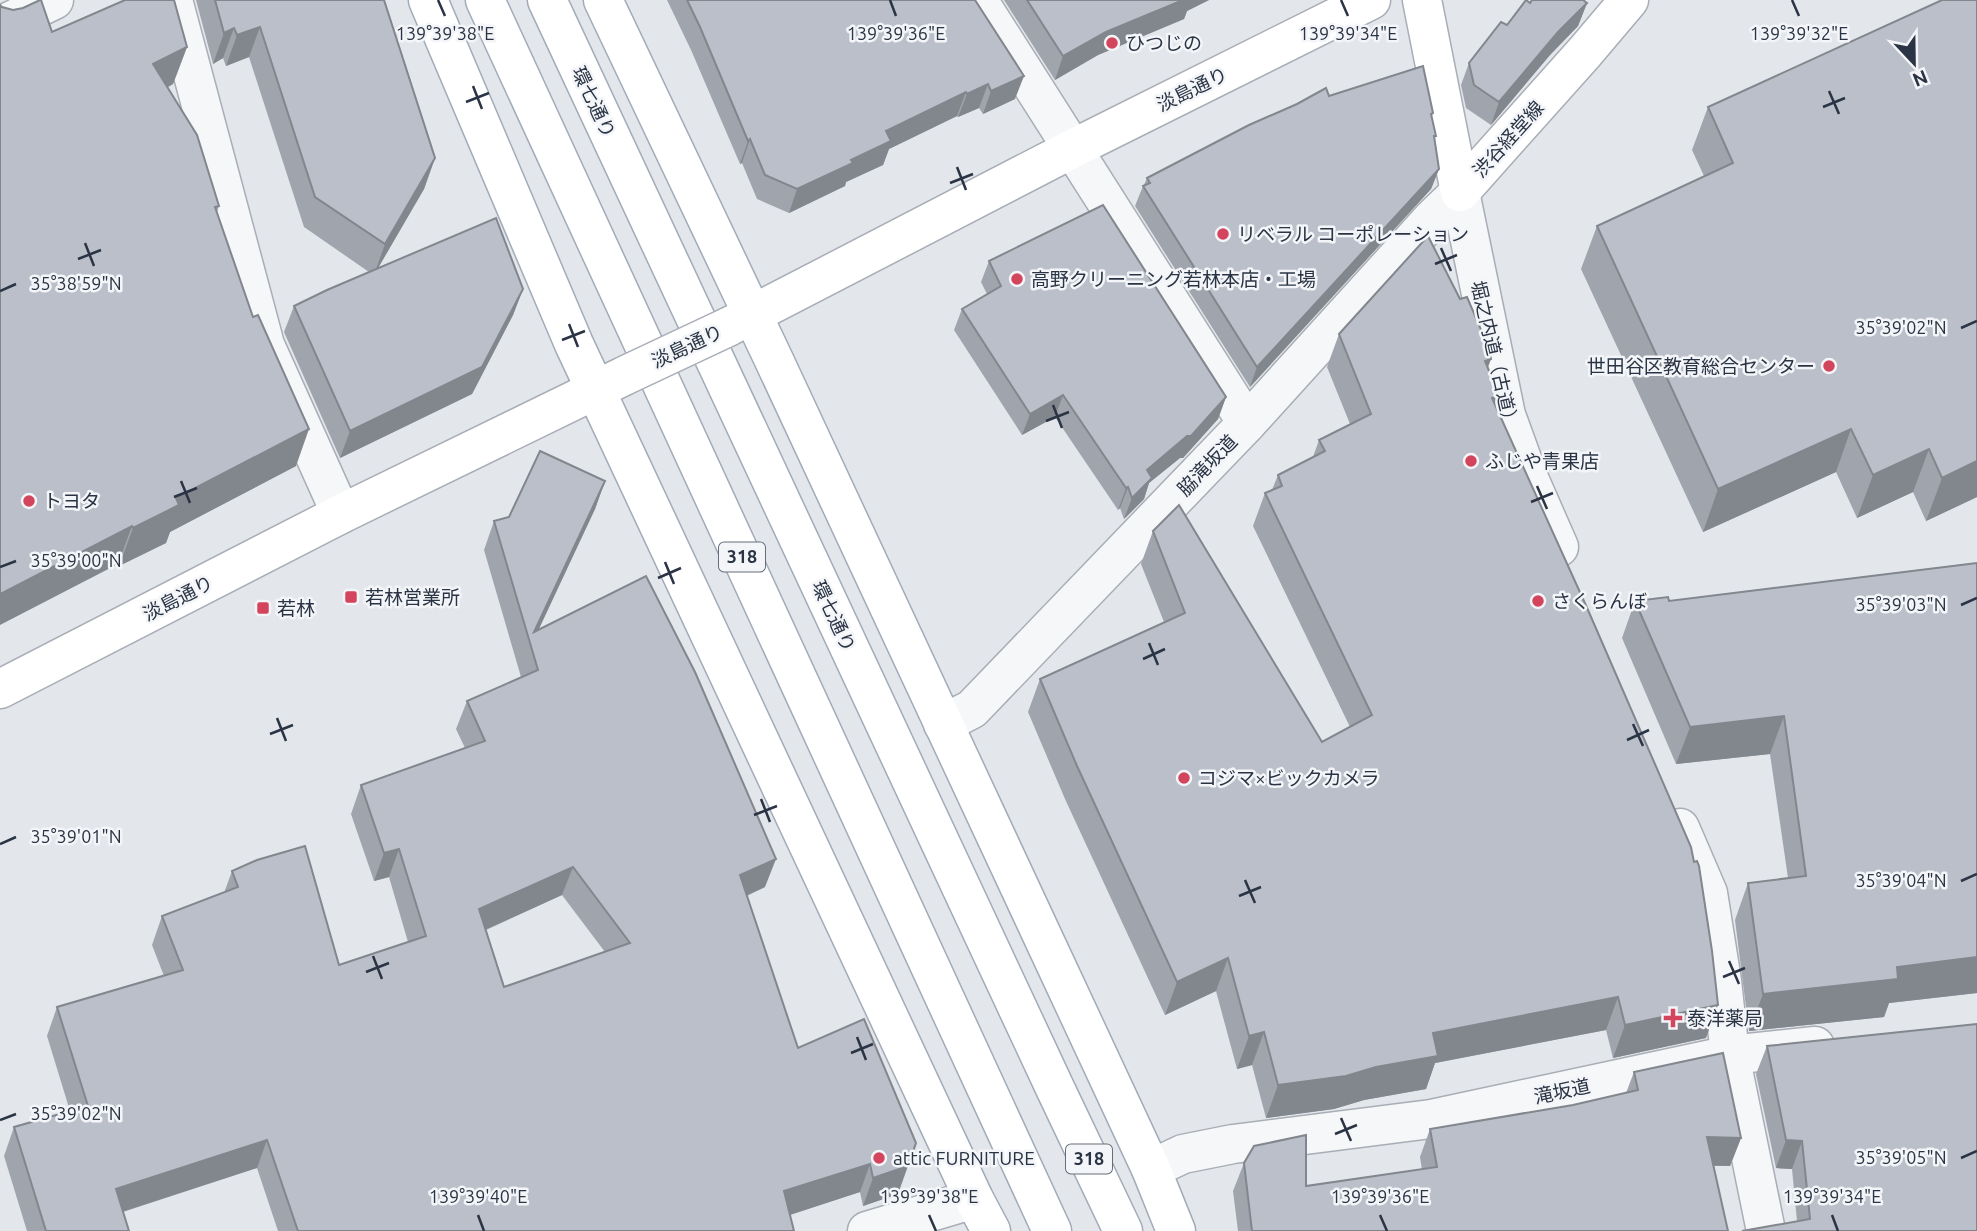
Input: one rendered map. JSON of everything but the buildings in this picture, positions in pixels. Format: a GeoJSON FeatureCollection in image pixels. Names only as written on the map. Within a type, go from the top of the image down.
{"type":"FeatureCollection","features":[{"type":"Feature","properties":{"kind":"main road"},"geometry":{"type":"LineString","coordinates":[[428,0],[611,383],[983,1215]]}},
{"type":"Feature","properties":{"kind":"main road","name":"318"},"geometry":{"type":"LineString","coordinates":[[485,0],[1052,1231]]}},
{"type":"Feature","properties":{"kind":"main road","name":"環七通り"},"geometry":{"type":"LineString","coordinates":[[547,0],[1123,1231]]}},
{"type":"Feature","properties":{"kind":"main road"},"geometry":{"type":"LineString","coordinates":[[603,0],[740,321],[943,724],[1151,1169],[1176,1231]]}},
{"type":"Feature","properties":{"kind":"main road","name":"淡島通り"},"geometry":{"type":"LineString","coordinates":[[0,689],[341,514],[740,321],[1072,149],[1371,0]]}},
{"type":"Feature","properties":{"kind":"main road","name":"渋谷経堂線"},"geometry":{"type":"LineString","coordinates":[[1422,0],[1460,192]]}},
{"type":"Feature","properties":{"kind":"main road","name":"渋谷経堂線"},"geometry":{"type":"LineString","coordinates":[[1460,192],[1629,0]]}},
{"type":"Feature","properties":{"kind":"street"},"geometry":{"type":"LineString","coordinates":[[0,26],[54,0]]}},
{"type":"Feature","properties":{"kind":"street"},"geometry":{"type":"LineString","coordinates":[[173,0],[265,345],[341,514]]}},
{"type":"Feature","properties":{"kind":"street"},"geometry":{"type":"LineString","coordinates":[[978,0],[1247,423]]}},
{"type":"Feature","properties":{"kind":"street","name":"脇滝坂道"},"geometry":{"type":"LineString","coordinates":[[943,724],[972,709],[1247,423],[1460,192]]}},
{"type":"Feature","properties":{"kind":"street","name":"堀之内道（古道）"},"geometry":{"type":"LineString","coordinates":[[1460,192],[1506,415],[1530,481],[1573,581]]}},
{"type":"Feature","properties":{"kind":"street"},"geometry":{"type":"LineString","coordinates":[[1665,793],[1708,893],[1723,981],[1730,1055],[1766,1231]]}},
{"type":"Feature","properties":{"kind":"street","name":"滝坂道"},"geometry":{"type":"LineString","coordinates":[[1151,1169],[1183,1154],[1233,1144],[1431,1119],[1730,1055],[1853,1042]]}},
{"type":"Feature","properties":{"kind":"street"},"geometry":{"type":"LineString","coordinates":[[867,1231],[983,1215]]}},
{"type":"Feature","properties":{"kind":"place","name":"ひつじの"},"geometry":{"type":"Point","coordinates":[1112,43]}},
{"type":"Feature","properties":{"kind":"place","name":"リベラル コーポレーション"},"geometry":{"type":"Point","coordinates":[1223,234]}},
{"type":"Feature","properties":{"kind":"place","name":"高野クリーニング若林本店・工場"},"geometry":{"type":"Point","coordinates":[1017,279]}},
{"type":"Feature","properties":{"kind":"place","name":"世田谷区教育総合センター"},"geometry":{"type":"Point","coordinates":[1829,366]}},
{"type":"Feature","properties":{"kind":"place","name":"ふじや青果店"},"geometry":{"type":"Point","coordinates":[1471,461]}},
{"type":"Feature","properties":{"kind":"place","name":"トヨタ"},"geometry":{"type":"Point","coordinates":[29,501]}},
{"type":"Feature","properties":{"kind":"place","name":"若林営業所"},"geometry":{"type":"Point","coordinates":[351,597]}},
{"type":"Feature","properties":{"kind":"place","name":"さくらんぼ"},"geometry":{"type":"Point","coordinates":[1538,601]}},
{"type":"Feature","properties":{"kind":"place","name":"若林"},"geometry":{"type":"Point","coordinates":[263,608]}},
{"type":"Feature","properties":{"kind":"place","name":"コジマ×ビックカメラ"},"geometry":{"type":"Point","coordinates":[1184,778]}},
{"type":"Feature","properties":{"kind":"place","name":"泰洋薬局"},"geometry":{"type":"Point","coordinates":[1673,1018]}},
{"type":"Feature","properties":{"kind":"place","name":"attic FURNITURE"},"geometry":{"type":"Point","coordinates":[879,1158]}}]}
